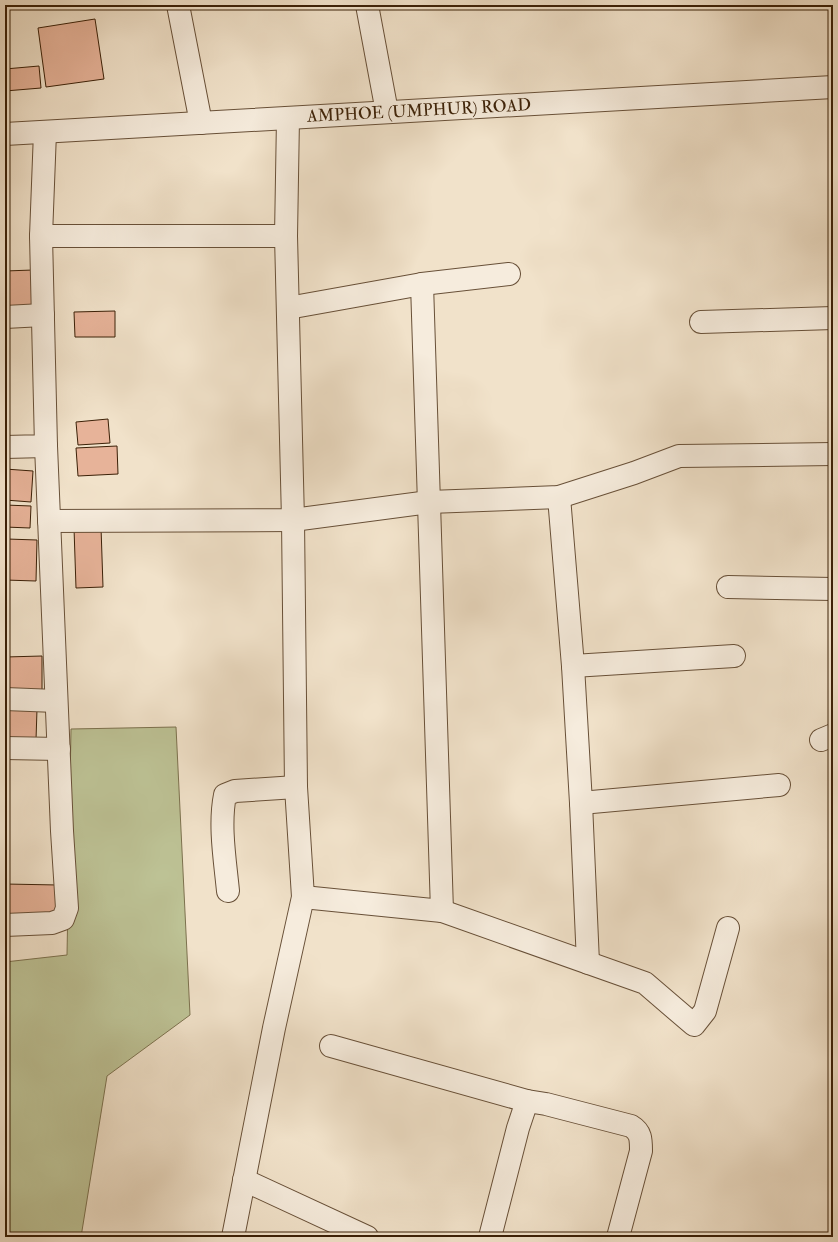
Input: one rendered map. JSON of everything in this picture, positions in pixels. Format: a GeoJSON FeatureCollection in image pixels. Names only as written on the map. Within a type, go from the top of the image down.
{"type":"FeatureCollection","features":[{"type":"Feature","properties":{"kind":"street"},"geometry":{"type":"LineString","coordinates":[[178,5],[201,123]]}},
{"type":"Feature","properties":{"kind":"street"},"geometry":{"type":"LineString","coordinates":[[367,5],[388,112]]}},
{"type":"Feature","properties":{"kind":"street","name":"AMPHOE (UMPHUR) ROAD"},"geometry":{"type":"LineString","coordinates":[[5,134],[833,87]]}},
{"type":"Feature","properties":{"kind":"street"},"geometry":{"type":"LineString","coordinates":[[233,1237],[274,1028],[303,897],[296,787],[293,520],[286,236],[288,118]]}},
{"type":"Feature","properties":{"kind":"street"},"geometry":{"type":"LineString","coordinates":[[5,925],[52,923],[63,919],[67,908],[56,701],[46,446],[41,236],[45,132]]}},
{"type":"Feature","properties":{"kind":"street"},"geometry":{"type":"LineString","coordinates":[[41,236],[286,236]]}},
{"type":"Feature","properties":{"kind":"street"},"geometry":{"type":"LineString","coordinates":[[288,308],[422,284],[509,274]]}},
{"type":"Feature","properties":{"kind":"street"},"geometry":{"type":"LineString","coordinates":[[422,284],[442,911]]}},
{"type":"Feature","properties":{"kind":"street"},"geometry":{"type":"LineString","coordinates":[[5,317],[43,315]]}},
{"type":"Feature","properties":{"kind":"street"},"geometry":{"type":"LineString","coordinates":[[701,322],[833,318]]}},
{"type":"Feature","properties":{"kind":"street"},"geometry":{"type":"LineString","coordinates":[[5,447],[46,446]]}},
{"type":"Feature","properties":{"kind":"street"},"geometry":{"type":"LineString","coordinates":[[49,521],[293,520],[429,502],[559,497],[634,473],[680,456],[833,454]]}},
{"type":"Feature","properties":{"kind":"street"},"geometry":{"type":"LineString","coordinates":[[559,497],[573,666],[588,963]]}},
{"type":"Feature","properties":{"kind":"street"},"geometry":{"type":"LineString","coordinates":[[728,588],[833,589]]}},
{"type":"Feature","properties":{"kind":"street"},"geometry":{"type":"LineString","coordinates":[[573,666],[734,656]]}},
{"type":"Feature","properties":{"kind":"street"},"geometry":{"type":"LineString","coordinates":[[5,699],[56,701]]}},
{"type":"Feature","properties":{"kind":"street"},"geometry":{"type":"LineString","coordinates":[[5,748],[59,749]]}},
{"type":"Feature","properties":{"kind":"street"},"geometry":{"type":"LineString","coordinates":[[581,803],[779,785]]}},
{"type":"Feature","properties":{"kind":"street"},"geometry":{"type":"LineString","coordinates":[[228,891],[224,844],[223,806],[225,795],[235,791],[296,787]]}},
{"type":"Feature","properties":{"kind":"street"},"geometry":{"type":"LineString","coordinates":[[303,897],[442,911],[645,983],[694,1025],[705,1011],[728,928]]}},
{"type":"Feature","properties":{"kind":"street"},"geometry":{"type":"LineString","coordinates":[[331,1046],[527,1101],[546,1104],[631,1126],[640,1133],[641,1151],[618,1237]]}},
{"type":"Feature","properties":{"kind":"street"},"geometry":{"type":"LineString","coordinates":[[490,1237],[518,1128],[527,1101]]}},
{"type":"Feature","properties":{"kind":"street"},"geometry":{"type":"LineString","coordinates":[[244,1180],[367,1237]]}},
{"type":"Feature","properties":{"kind":"green space"},"geometry":{"type":"Polygon","coordinates":[[[176,727],[190,1015],[107,1076],[81,1237],[5,1237],[5,962],[67,955],[71,729],[176,727]]]}},
{"type":"Feature","properties":{"kind":"building"},"geometry":{"type":"Polygon","coordinates":[[[95,19],[104,79],[46,87],[38,28],[95,19]]]}},
{"type":"Feature","properties":{"kind":"building"},"geometry":{"type":"Polygon","coordinates":[[[39,66],[41,88],[5,91],[5,69],[39,66]]]}},
{"type":"Feature","properties":{"kind":"building"},"geometry":{"type":"Polygon","coordinates":[[[33,270],[36,309],[5,310],[5,271],[33,270]]]}},
{"type":"Feature","properties":{"kind":"building"},"geometry":{"type":"Polygon","coordinates":[[[115,311],[115,337],[75,337],[74,312],[115,311]]]}},
{"type":"Feature","properties":{"kind":"building"},"geometry":{"type":"Polygon","coordinates":[[[108,419],[110,443],[78,445],[76,422],[108,419]]]}},
{"type":"Feature","properties":{"kind":"building"},"geometry":{"type":"Polygon","coordinates":[[[117,446],[118,474],[78,476],[76,448],[117,446]]]}},
{"type":"Feature","properties":{"kind":"building"},"geometry":{"type":"Polygon","coordinates":[[[5,469],[33,471],[31,502],[5,500],[5,469]]]}},
{"type":"Feature","properties":{"kind":"building"},"geometry":{"type":"Polygon","coordinates":[[[5,505],[31,506],[30,528],[5,527],[5,505]]]}},
{"type":"Feature","properties":{"kind":"building"},"geometry":{"type":"Polygon","coordinates":[[[101,527],[103,587],[76,588],[74,528],[101,527]]]}},
{"type":"Feature","properties":{"kind":"building"},"geometry":{"type":"Polygon","coordinates":[[[7,539],[37,540],[36,581],[5,580],[5,553],[7,539]]]}},
{"type":"Feature","properties":{"kind":"building"},"geometry":{"type":"Polygon","coordinates":[[[42,656],[42,691],[5,691],[5,657],[42,656]]]}},
{"type":"Feature","properties":{"kind":"building"},"geometry":{"type":"Polygon","coordinates":[[[5,709],[37,709],[36,740],[5,739],[5,709]]]}},
{"type":"Feature","properties":{"kind":"building"},"geometry":{"type":"Polygon","coordinates":[[[5,884],[58,885],[57,919],[5,919],[5,884]]]}}]}
